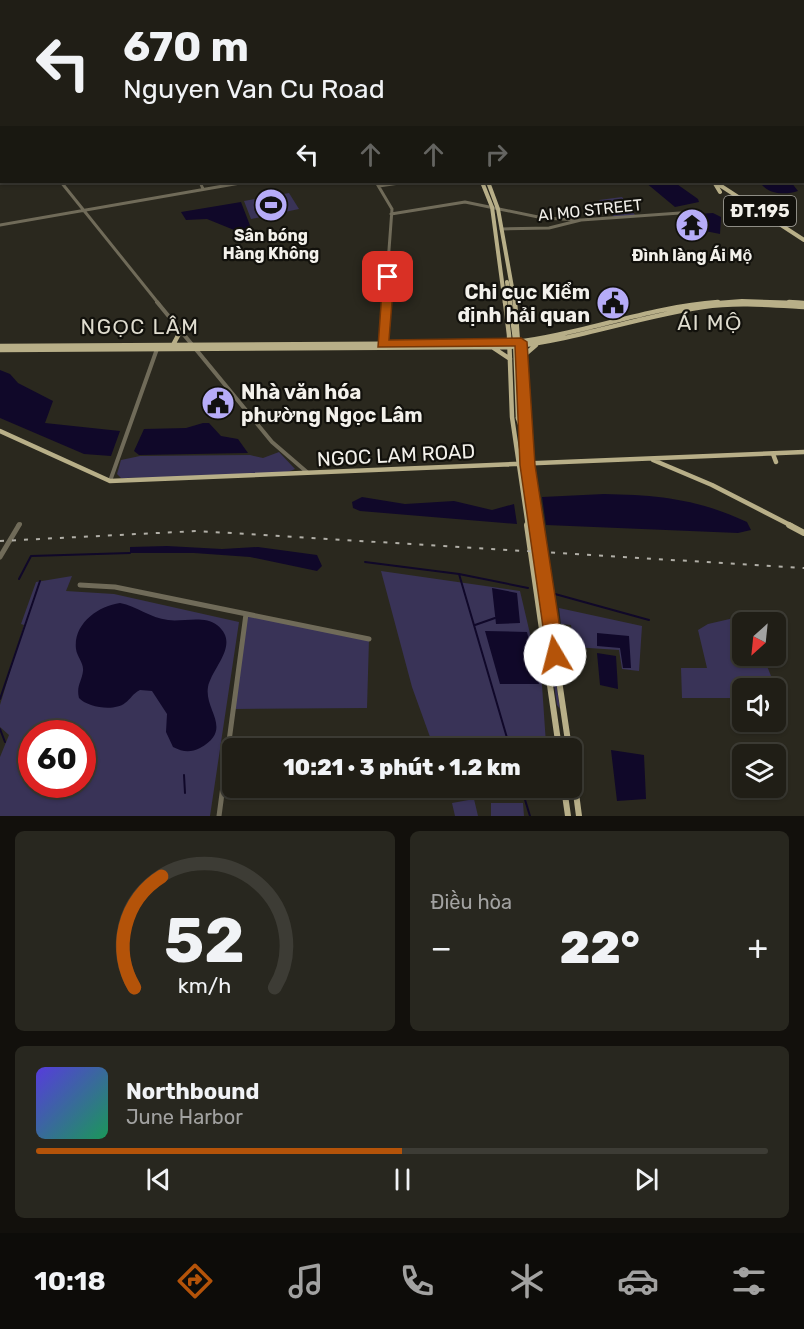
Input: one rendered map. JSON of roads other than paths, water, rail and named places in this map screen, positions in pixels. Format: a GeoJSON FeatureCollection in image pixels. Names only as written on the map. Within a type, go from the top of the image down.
{"type":"FeatureCollection","features":[{"type":"Feature","properties":{"kind":"main road"},"geometry":{"type":"LineString","coordinates":[[482,183],[492,207],[509,345],[511,411],[558,738]]}},
{"type":"Feature","properties":{"kind":"main road"},"geometry":{"type":"LineString","coordinates":[[488,183],[498,209],[521,344],[527,465],[568,738]]}},
{"type":"Feature","properties":{"kind":"main road"},"geometry":{"type":"LineString","coordinates":[[716,183],[720,192]]}},
{"type":"Feature","properties":{"kind":"main road","name":"ĐT.195"},"geometry":{"type":"LineString","coordinates":[[717,183],[804,240]]}},
{"type":"Feature","properties":{"kind":"main road"},"geometry":{"type":"LineString","coordinates":[[500,272],[507,282]]}},
{"type":"Feature","properties":{"kind":"main road"},"geometry":{"type":"LineString","coordinates":[[508,272],[507,282],[515,339],[518,418],[515,438]]}},
{"type":"Feature","properties":{"kind":"main road"},"geometry":{"type":"LineString","coordinates":[[71,348],[173,345],[194,347],[492,347],[571,335],[681,309],[731,304],[804,305]]}},
{"type":"Feature","properties":{"kind":"main road"},"geometry":{"type":"LineString","coordinates":[[521,344],[536,345],[569,340],[681,309]]}},
{"type":"Feature","properties":{"kind":"main road"},"geometry":{"type":"LineString","coordinates":[[173,345],[181,330]]}},
{"type":"Feature","properties":{"kind":"main road"},"geometry":{"type":"LineString","coordinates":[[0,348],[157,349],[382,344],[509,345]]}},
{"type":"Feature","properties":{"kind":"main road"},"geometry":{"type":"LineString","coordinates":[[522,357],[536,345]]}},
{"type":"Feature","properties":{"kind":"main road"},"geometry":{"type":"LineString","coordinates":[[492,347],[510,359]]}},
{"type":"Feature","properties":{"kind":"main road"},"geometry":{"type":"LineString","coordinates":[[518,418],[525,438]]}},
{"type":"Feature","properties":{"kind":"main road","name":"NGOC LAM ROAD"},"geometry":{"type":"LineString","coordinates":[[0,431],[110,482],[804,452]]}},
{"type":"Feature","properties":{"kind":"main road"},"geometry":{"type":"LineString","coordinates":[[773,454],[776,462]]}},
{"type":"Feature","properties":{"kind":"main road"},"geometry":{"type":"LineString","coordinates":[[671,458],[674,467]]}},
{"type":"Feature","properties":{"kind":"main road"},"geometry":{"type":"LineString","coordinates":[[650,459],[674,467],[804,533]]}},
{"type":"Feature","properties":{"kind":"main road"},"geometry":{"type":"LineString","coordinates":[[298,475],[302,471],[300,467]]}},
{"type":"Feature","properties":{"kind":"main road"},"geometry":{"type":"LineString","coordinates":[[565,798],[568,816]]}},
{"type":"Feature","properties":{"kind":"main road"},"geometry":{"type":"LineString","coordinates":[[575,798],[579,816]]}},
{"type":"Feature","properties":{"kind":"street"},"geometry":{"type":"LineString","coordinates":[[62,183],[85,208],[272,442],[310,474]]}},
{"type":"Feature","properties":{"kind":"street"},"geometry":{"type":"LineString","coordinates":[[200,183],[203,189]]}},
{"type":"Feature","properties":{"kind":"street"},"geometry":{"type":"LineString","coordinates":[[0,225],[85,208],[240,183]]}},
{"type":"Feature","properties":{"kind":"street"},"geometry":{"type":"LineString","coordinates":[[377,183],[392,209],[382,344]]}},
{"type":"Feature","properties":{"kind":"street"},"geometry":{"type":"LineString","coordinates":[[379,186],[399,183]]}},
{"type":"Feature","properties":{"kind":"street"},"geometry":{"type":"LineString","coordinates":[[391,214],[455,202],[543,218],[581,220]]}},
{"type":"Feature","properties":{"kind":"street","name":"AI MO STREET"},"geometry":{"type":"LineString","coordinates":[[501,230],[549,228],[581,220],[680,213]]}},
{"type":"Feature","properties":{"kind":"street"},"geometry":{"type":"LineString","coordinates":[[110,482],[157,349]]}},
{"type":"Feature","properties":{"kind":"street"},"geometry":{"type":"LineString","coordinates":[[0,557],[20,524]]}},
{"type":"Feature","properties":{"kind":"street"},"geometry":{"type":"LineString","coordinates":[[80,585],[115,587],[369,639]]}},
{"type":"Feature","properties":{"kind":"street"},"geometry":{"type":"LineString","coordinates":[[230,738],[246,614]]}},
{"type":"Feature","properties":{"kind":"street"},"geometry":{"type":"LineString","coordinates":[[219,816],[222,795]]}},
{"type":"Feature","properties":{"kind":"waterway"},"geometry":{"type":"LineString","coordinates":[[19,579],[31,556],[130,553]]}},
{"type":"Feature","properties":{"kind":"waterway"},"geometry":{"type":"LineString","coordinates":[[365,562],[459,574]]}},
{"type":"Feature","properties":{"kind":"waterway"},"geometry":{"type":"LineString","coordinates":[[459,574],[528,588]]}},
{"type":"Feature","properties":{"kind":"waterway"},"geometry":{"type":"LineString","coordinates":[[459,574],[507,738]]}},
{"type":"Feature","properties":{"kind":"waterway"},"geometry":{"type":"LineString","coordinates":[[0,699],[40,581]]}},
{"type":"Feature","properties":{"kind":"waterway"},"geometry":{"type":"LineString","coordinates":[[555,594],[649,620]]}},
{"type":"Feature","properties":{"kind":"waterway"},"geometry":{"type":"LineString","coordinates":[[475,625],[495,618]]}},
{"type":"Feature","properties":{"kind":"waterway"},"geometry":{"type":"LineString","coordinates":[[0,729],[5,742]]}},
{"type":"Feature","properties":{"kind":"waterway"},"geometry":{"type":"LineString","coordinates":[[184,775],[185,793]]}},
{"type":"Feature","properties":{"kind":"waterway"},"geometry":{"type":"LineString","coordinates":[[524,798],[530,816]]}},
{"type":"Feature","properties":{"kind":"railway"},"geometry":{"type":"LineString","coordinates":[[0,541],[197,531],[804,568]]}},
{"type":"Feature","properties":{"kind":"place","name":"Sân bóng Hàng Không"},"geometry":{"type":"Point","coordinates":[271,205]}},
{"type":"Feature","properties":{"kind":"place","name":"Đình làng Ái Mộ"},"geometry":{"type":"Point","coordinates":[692,225]}},
{"type":"Feature","properties":{"kind":"place","name":"Chi cục Kiểm định hải quan"},"geometry":{"type":"Point","coordinates":[613,303]}},
{"type":"Feature","properties":{"kind":"place","name":"Nhà văn hóa phường Ngọc Lâm"},"geometry":{"type":"Point","coordinates":[218,403]}},
{"type":"Feature","properties":{"kind":"district","name":"ÁI MỘ"},"geometry":{"type":"Point","coordinates":[710,322]}},
{"type":"Feature","properties":{"kind":"district","name":"NGỌC LÂM"},"geometry":{"type":"Point","coordinates":[140,326]}}]}
